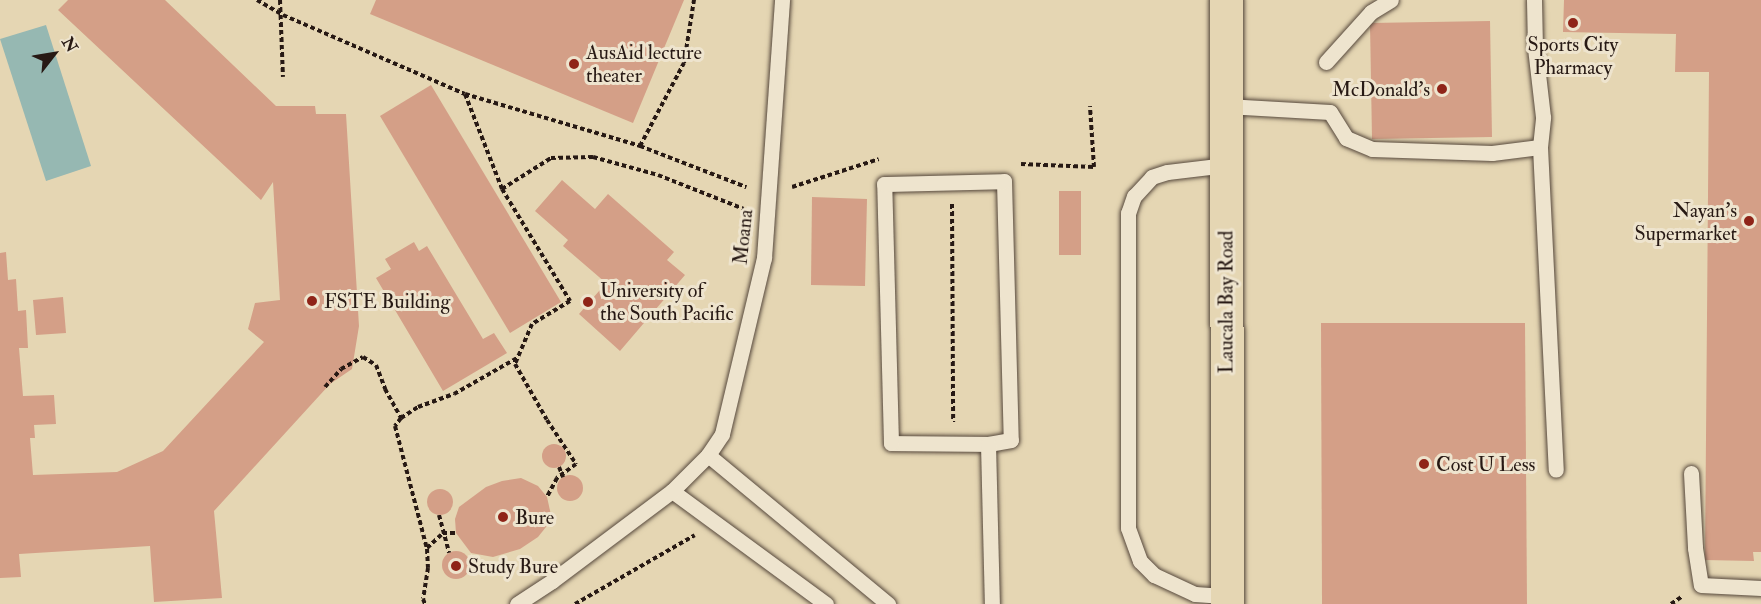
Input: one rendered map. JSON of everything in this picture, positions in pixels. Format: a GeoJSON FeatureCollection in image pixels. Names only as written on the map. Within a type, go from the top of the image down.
{"type":"FeatureCollection","features":[{"type":"Feature","properties":{"kind":"main road","name":"Laucala Bay Road"},"geometry":{"type":"LineString","coordinates":[[1226,0],[1227,600]]}},
{"type":"Feature","properties":{"kind":"lane","name":"Moana"},"geometry":{"type":"LineString","coordinates":[[517,604],[552,581],[672,491],[708,455],[722,434],[764,258],[779,75],[782,0]]}},
{"type":"Feature","properties":{"kind":"lane"},"geometry":{"type":"LineString","coordinates":[[1326,62],[1371,12],[1391,0]]}},
{"type":"Feature","properties":{"kind":"lane"},"geometry":{"type":"LineString","coordinates":[[1534,0],[1535,48],[1544,117],[1540,147],[1556,470]]}},
{"type":"Feature","properties":{"kind":"lane"},"geometry":{"type":"LineString","coordinates":[[1226,106],[1330,112],[1346,138],[1372,149],[1492,153],[1540,147]]}},
{"type":"Feature","properties":{"kind":"lane"},"geometry":{"type":"LineString","coordinates":[[1226,165],[1167,172],[1152,177],[1134,196],[1128,213],[1128,528],[1140,561],[1155,575],[1195,594],[1227,600]]}},
{"type":"Feature","properties":{"kind":"lane"},"geometry":{"type":"LineString","coordinates":[[1004,181],[1011,440],[988,444],[953,443],[891,443],[884,184],[1004,181]]}},
{"type":"Feature","properties":{"kind":"lane"},"geometry":{"type":"LineString","coordinates":[[988,444],[993,604]]}},
{"type":"Feature","properties":{"kind":"lane"},"geometry":{"type":"LineString","coordinates":[[708,455],[888,604]]}},
{"type":"Feature","properties":{"kind":"lane"},"geometry":{"type":"LineString","coordinates":[[1691,473],[1695,548],[1701,585],[1761,588]]}},
{"type":"Feature","properties":{"kind":"lane"},"geometry":{"type":"LineString","coordinates":[[672,491],[826,604]]}},
{"type":"Feature","properties":{"kind":"path"},"geometry":{"type":"LineString","coordinates":[[257,0],[283,15],[465,94],[640,146],[749,188],[767,210]]}},
{"type":"Feature","properties":{"kind":"path"},"geometry":{"type":"LineString","coordinates":[[280,0],[283,15],[283,77]]}},
{"type":"Feature","properties":{"kind":"path"},"geometry":{"type":"LineString","coordinates":[[640,146],[684,63],[694,0]]}},
{"type":"Feature","properties":{"kind":"path"},"geometry":{"type":"LineString","coordinates":[[465,94],[502,189],[570,301],[532,324],[515,364],[576,464],[563,474],[547,497]]}},
{"type":"Feature","properties":{"kind":"path"},"geometry":{"type":"LineString","coordinates":[[502,189],[551,158],[593,157],[658,175],[716,200],[767,210]]}},
{"type":"Feature","properties":{"kind":"path"},"geometry":{"type":"LineString","coordinates":[[951,184],[953,443]]}},
{"type":"Feature","properties":{"kind":"path"},"geometry":{"type":"LineString","coordinates":[[325,387],[341,369],[363,357],[376,365],[385,389],[401,418]]}},
{"type":"Feature","properties":{"kind":"path"},"geometry":{"type":"LineString","coordinates":[[425,604],[423,599],[428,568],[427,549],[395,426],[401,418],[418,407],[454,394],[518,358]]}},
{"type":"Feature","properties":{"kind":"path"},"geometry":{"type":"LineString","coordinates":[[559,467],[563,474]]}},
{"type":"Feature","properties":{"kind":"path"},"geometry":{"type":"LineString","coordinates":[[439,515],[449,553]]}},
{"type":"Feature","properties":{"kind":"path"},"geometry":{"type":"LineString","coordinates":[[575,604],[702,531]]}},
{"type":"Feature","properties":{"kind":"path"},"geometry":{"type":"LineString","coordinates":[[427,549],[442,533],[456,533]]}},
{"type":"Feature","properties":{"kind":"water"},"geometry":{"type":"Polygon","coordinates":[[[46,25],[91,166],[46,181],[0,39],[46,25]]]}},
{"type":"Feature","properties":{"kind":"building","name":"FSTE Building"},"geometry":{"type":"Polygon","coordinates":[[[68,0],[165,0],[276,106],[315,106],[316,114],[346,114],[359,326],[352,369],[330,384],[214,511],[222,598],[154,602],[150,546],[19,554],[21,577],[0,578],[0,253],[6,252],[8,280],[16,279],[18,311],[26,310],[28,348],[19,348],[23,396],[54,395],[56,424],[34,425],[35,438],[30,438],[33,475],[117,472],[163,451],[264,342],[248,329],[255,303],[280,300],[273,182],[261,200],[58,10],[68,0]]]}},
{"type":"Feature","properties":{"kind":"building","name":"AusAid lecture theater"},"geometry":{"type":"Polygon","coordinates":[[[376,0],[684,0],[633,123],[370,14],[376,0]]]}},
{"type":"Feature","properties":{"kind":"building"},"geometry":{"type":"Polygon","coordinates":[[[1564,0],[1761,0],[1761,552],[1753,552],[1754,561],[1705,560],[1709,72],[1675,72],[1676,34],[1563,32],[1564,0]]]}},
{"type":"Feature","properties":{"kind":"building"},"geometry":{"type":"Polygon","coordinates":[[[1490,21],[1492,137],[1372,139],[1370,23],[1490,21]]]}},
{"type":"Feature","properties":{"kind":"building"},"geometry":{"type":"Polygon","coordinates":[[[431,85],[561,302],[510,333],[380,116],[431,85]]]}},
{"type":"Feature","properties":{"kind":"building"},"geometry":{"type":"Polygon","coordinates":[[[562,180],[595,209],[608,194],[674,252],[667,260],[685,275],[620,351],[579,314],[606,283],[563,246],[568,240],[535,211],[562,180]]]}},
{"type":"Feature","properties":{"kind":"building"},"geometry":{"type":"Polygon","coordinates":[[[1059,191],[1081,191],[1081,255],[1059,255],[1059,191]]]}},
{"type":"Feature","properties":{"kind":"building"},"geometry":{"type":"Polygon","coordinates":[[[812,197],[867,199],[865,286],[811,285],[812,197]]]}},
{"type":"Feature","properties":{"kind":"building"},"geometry":{"type":"Polygon","coordinates":[[[414,242],[419,251],[427,246],[483,339],[494,333],[507,353],[443,391],[376,278],[391,269],[385,259],[414,242]]]}},
{"type":"Feature","properties":{"kind":"building"},"geometry":{"type":"Polygon","coordinates":[[[63,297],[66,333],[36,335],[33,300],[63,297]]]}},
{"type":"Feature","properties":{"kind":"building","name":"Cost U Less"},"geometry":{"type":"Polygon","coordinates":[[[1321,323],[1525,323],[1527,604],[1322,604],[1321,323]]]}},
{"type":"Feature","properties":{"kind":"building"},"geometry":{"type":"Polygon","coordinates":[[[554,444],[563,447],[566,456],[563,465],[554,468],[545,465],[542,456],[545,447],[554,444]]]}},
{"type":"Feature","properties":{"kind":"building","name":"Study Bure"},"geometry":{"type":"Polygon","coordinates":[[[570,475],[579,479],[583,488],[579,497],[570,501],[561,497],[557,488],[561,479],[570,475]]]}},
{"type":"Feature","properties":{"kind":"building","name":"Bure"},"geometry":{"type":"Polygon","coordinates":[[[521,478],[538,486],[547,497],[551,515],[546,527],[538,537],[520,549],[493,557],[471,553],[456,533],[455,519],[459,507],[486,487],[502,481],[521,478]]]}},
{"type":"Feature","properties":{"kind":"building"},"geometry":{"type":"Polygon","coordinates":[[[440,489],[449,493],[453,502],[449,511],[440,515],[431,511],[427,502],[431,493],[440,489]]]}},
{"type":"Feature","properties":{"kind":"building","name":"Study Bure"},"geometry":{"type":"Polygon","coordinates":[[[456,551],[466,555],[470,565],[466,575],[456,579],[446,575],[442,565],[446,555],[456,551]]]}},
{"type":"Feature","properties":{"kind":"place","name":"Sports City Pharmacy"},"geometry":{"type":"Point","coordinates":[1573,23]}},
{"type":"Feature","properties":{"kind":"place","name":"AusAid lecture theater"},"geometry":{"type":"Point","coordinates":[574,64]}},
{"type":"Feature","properties":{"kind":"place","name":"McDonald's"},"geometry":{"type":"Point","coordinates":[1442,89]}},
{"type":"Feature","properties":{"kind":"place","name":"Nayan's Supermarket"},"geometry":{"type":"Point","coordinates":[1749,221]}},
{"type":"Feature","properties":{"kind":"place","name":"FSTE Building"},"geometry":{"type":"Point","coordinates":[312,301]}},
{"type":"Feature","properties":{"kind":"place","name":"University of the South Pacific"},"geometry":{"type":"Point","coordinates":[588,302]}},
{"type":"Feature","properties":{"kind":"place","name":"Cost U Less"},"geometry":{"type":"Point","coordinates":[1424,464]}},
{"type":"Feature","properties":{"kind":"place","name":"Bure"},"geometry":{"type":"Point","coordinates":[503,517]}},
{"type":"Feature","properties":{"kind":"place","name":"Study Bure"},"geometry":{"type":"Point","coordinates":[456,566]}}]}
